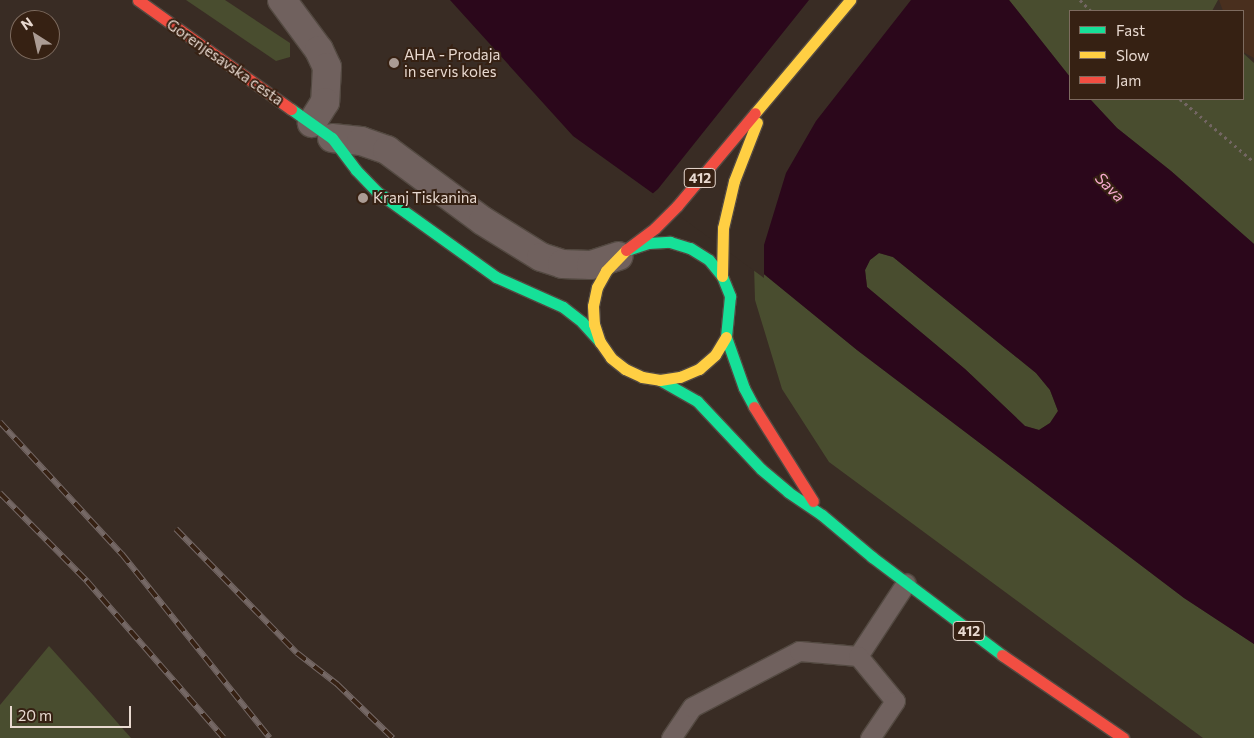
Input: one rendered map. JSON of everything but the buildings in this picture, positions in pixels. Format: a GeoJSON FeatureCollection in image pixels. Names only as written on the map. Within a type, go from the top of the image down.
{"type":"FeatureCollection","features":[{"type":"Feature","properties":{"kind":"main road","name":"Gorenjesavska cesta"},"geometry":{"type":"LineString","coordinates":[[138,0],[322,130],[376,191],[488,272],[563,307],[582,322],[600,342]]}},
{"type":"Feature","properties":{"kind":"main road","name":"412"},"geometry":{"type":"LineString","coordinates":[[726,337],[715,355],[700,369],[680,377],[660,380],[642,377],[625,369],[611,358],[600,342],[594,324],[593,306],[597,287],[606,270],[677,206],[850,0]]}},
{"type":"Feature","properties":{"kind":"main road","name":"412"},"geometry":{"type":"LineString","coordinates":[[722,276],[724,228],[734,181],[766,100]]}},
{"type":"Feature","properties":{"kind":"main road","name":"412"},"geometry":{"type":"LineString","coordinates":[[623,254],[648,243],[670,242],[690,248],[709,260],[722,276],[730,296],[726,337],[744,388],[758,417],[822,515]]}},
{"type":"Feature","properties":{"kind":"main road","name":"412"},"geometry":{"type":"LineString","coordinates":[[660,380],[696,402],[761,469],[788,492],[822,515],[906,583],[1014,664],[1122,738]]}},
{"type":"Feature","properties":{"kind":"street"},"geometry":{"type":"LineString","coordinates":[[282,0],[319,50],[327,67],[328,84],[324,102],[322,130]]}},
{"type":"Feature","properties":{"kind":"street","name":"Gorenjesavska cesta"},"geometry":{"type":"LineString","coordinates":[[322,130],[387,150],[522,247],[541,257],[562,264],[591,265],[623,254]]}},
{"type":"Feature","properties":{"kind":"lane"},"geometry":{"type":"LineString","coordinates":[[858,656],[906,583]]}},
{"type":"Feature","properties":{"kind":"lane"},"geometry":{"type":"LineString","coordinates":[[671,738],[692,707],[800,651],[858,656],[895,701],[870,738]]}},
{"type":"Feature","properties":{"kind":"path"},"geometry":{"type":"LineString","coordinates":[[1080,0],[1090,10]]}},
{"type":"Feature","properties":{"kind":"path"},"geometry":{"type":"LineString","coordinates":[[1181,100],[1254,162]]}},
{"type":"Feature","properties":{"kind":"shaded area"},"geometry":{"type":"Polygon","coordinates":[[[1219,0],[1254,0],[1254,58],[1244,53],[1244,10],[1223,10],[1219,0]]]}},
{"type":"Feature","properties":{"kind":"green space"},"geometry":{"type":"Polygon","coordinates":[[[186,0],[225,0],[290,43],[290,57],[276,61],[186,0]]]}},
{"type":"Feature","properties":{"kind":"green space"},"geometry":{"type":"Polygon","coordinates":[[[1009,0],[1218,0],[1213,10],[1069,10],[1069,76],[1009,0]]]}},
{"type":"Feature","properties":{"kind":"green space"},"geometry":{"type":"Polygon","coordinates":[[[1244,54],[1254,63],[1254,244],[1171,171],[1117,128],[1091,100],[1244,100],[1244,54]]]}},
{"type":"Feature","properties":{"kind":"green space"},"geometry":{"type":"Polygon","coordinates":[[[879,253],[893,257],[1036,373],[1050,390],[1058,411],[1050,423],[1039,430],[1025,426],[965,369],[867,287],[865,270],[870,260],[879,253]]]}},
{"type":"Feature","properties":{"kind":"green space"},"geometry":{"type":"Polygon","coordinates":[[[754,266],[857,350],[1184,598],[1254,644],[1254,738],[1203,738],[829,462],[782,389],[755,300],[754,266]]]}},
{"type":"Feature","properties":{"kind":"green space"},"geometry":{"type":"Polygon","coordinates":[[[49,646],[131,738],[0,738],[0,705],[49,646]]]}},
{"type":"Feature","properties":{"kind":"water","name":"Sava"},"geometry":{"type":"Polygon","coordinates":[[[450,0],[1009,0],[1069,76],[1069,100],[1091,100],[1117,128],[1171,171],[1254,244],[1254,644],[1184,598],[857,350],[754,266],[573,136],[450,0]],[[879,253],[870,260],[865,270],[867,287],[965,369],[1025,426],[1039,430],[1050,423],[1058,411],[1050,390],[1036,373],[893,257],[879,253]]]}},
{"type":"Feature","properties":{"kind":"pier"},"geometry":{"type":"Polygon","coordinates":[[[809,0],[911,0],[816,121],[786,173],[764,245],[764,278],[651,195],[658,189],[809,0]]]}},
{"type":"Feature","properties":{"kind":"railway"},"geometry":{"type":"LineString","coordinates":[[0,422],[122,554],[270,738]]}},
{"type":"Feature","properties":{"kind":"railway"},"geometry":{"type":"LineString","coordinates":[[0,493],[87,581],[224,738]]}},
{"type":"Feature","properties":{"kind":"railway"},"geometry":{"type":"LineString","coordinates":[[176,529],[297,653],[337,684],[393,738]]}},
{"type":"Feature","properties":{"kind":"traffic: fast"},"geometry":{"type":"LineString","coordinates":[[291,109],[332,138],[356,170],[376,191],[496,277],[563,307],[582,322],[600,342]]}},
{"type":"Feature","properties":{"kind":"traffic: fast"},"geometry":{"type":"LineString","coordinates":[[630,249],[648,243],[670,242],[690,248],[709,260],[722,276],[730,296],[726,337],[744,388],[754,407]]}},
{"type":"Feature","properties":{"kind":"traffic: fast"},"geometry":{"type":"LineString","coordinates":[[660,380],[697,401],[761,469],[788,492],[822,515],[872,557],[1002,655]]}},
{"type":"Feature","properties":{"kind":"traffic: slow"},"geometry":{"type":"LineString","coordinates":[[755,113],[850,0]]}},
{"type":"Feature","properties":{"kind":"traffic: slow"},"geometry":{"type":"LineString","coordinates":[[722,276],[723,228],[734,181],[757,122]]}},
{"type":"Feature","properties":{"kind":"traffic: slow"},"geometry":{"type":"LineString","coordinates":[[626,250],[606,271],[597,287],[593,306],[594,324],[600,342],[611,358],[625,369],[642,377],[660,380],[680,377],[699,369],[715,355],[726,337]]}},
{"type":"Feature","properties":{"kind":"traffic: jam"},"geometry":{"type":"LineString","coordinates":[[138,0],[291,109]]}},
{"type":"Feature","properties":{"kind":"traffic: jam"},"geometry":{"type":"LineString","coordinates":[[626,250],[655,228],[677,206],[755,113]]}},
{"type":"Feature","properties":{"kind":"traffic: jam"},"geometry":{"type":"LineString","coordinates":[[754,407],[813,501]]}},
{"type":"Feature","properties":{"kind":"traffic: jam"},"geometry":{"type":"LineString","coordinates":[[1002,655],[1123,738]]}},
{"type":"Feature","properties":{"kind":"place","name":"AHA - Prodaja in servis koles"},"geometry":{"type":"Point","coordinates":[394,63]}},
{"type":"Feature","properties":{"kind":"place","name":"Kranj Tiskanina"},"geometry":{"type":"Point","coordinates":[363,198]}}]}
